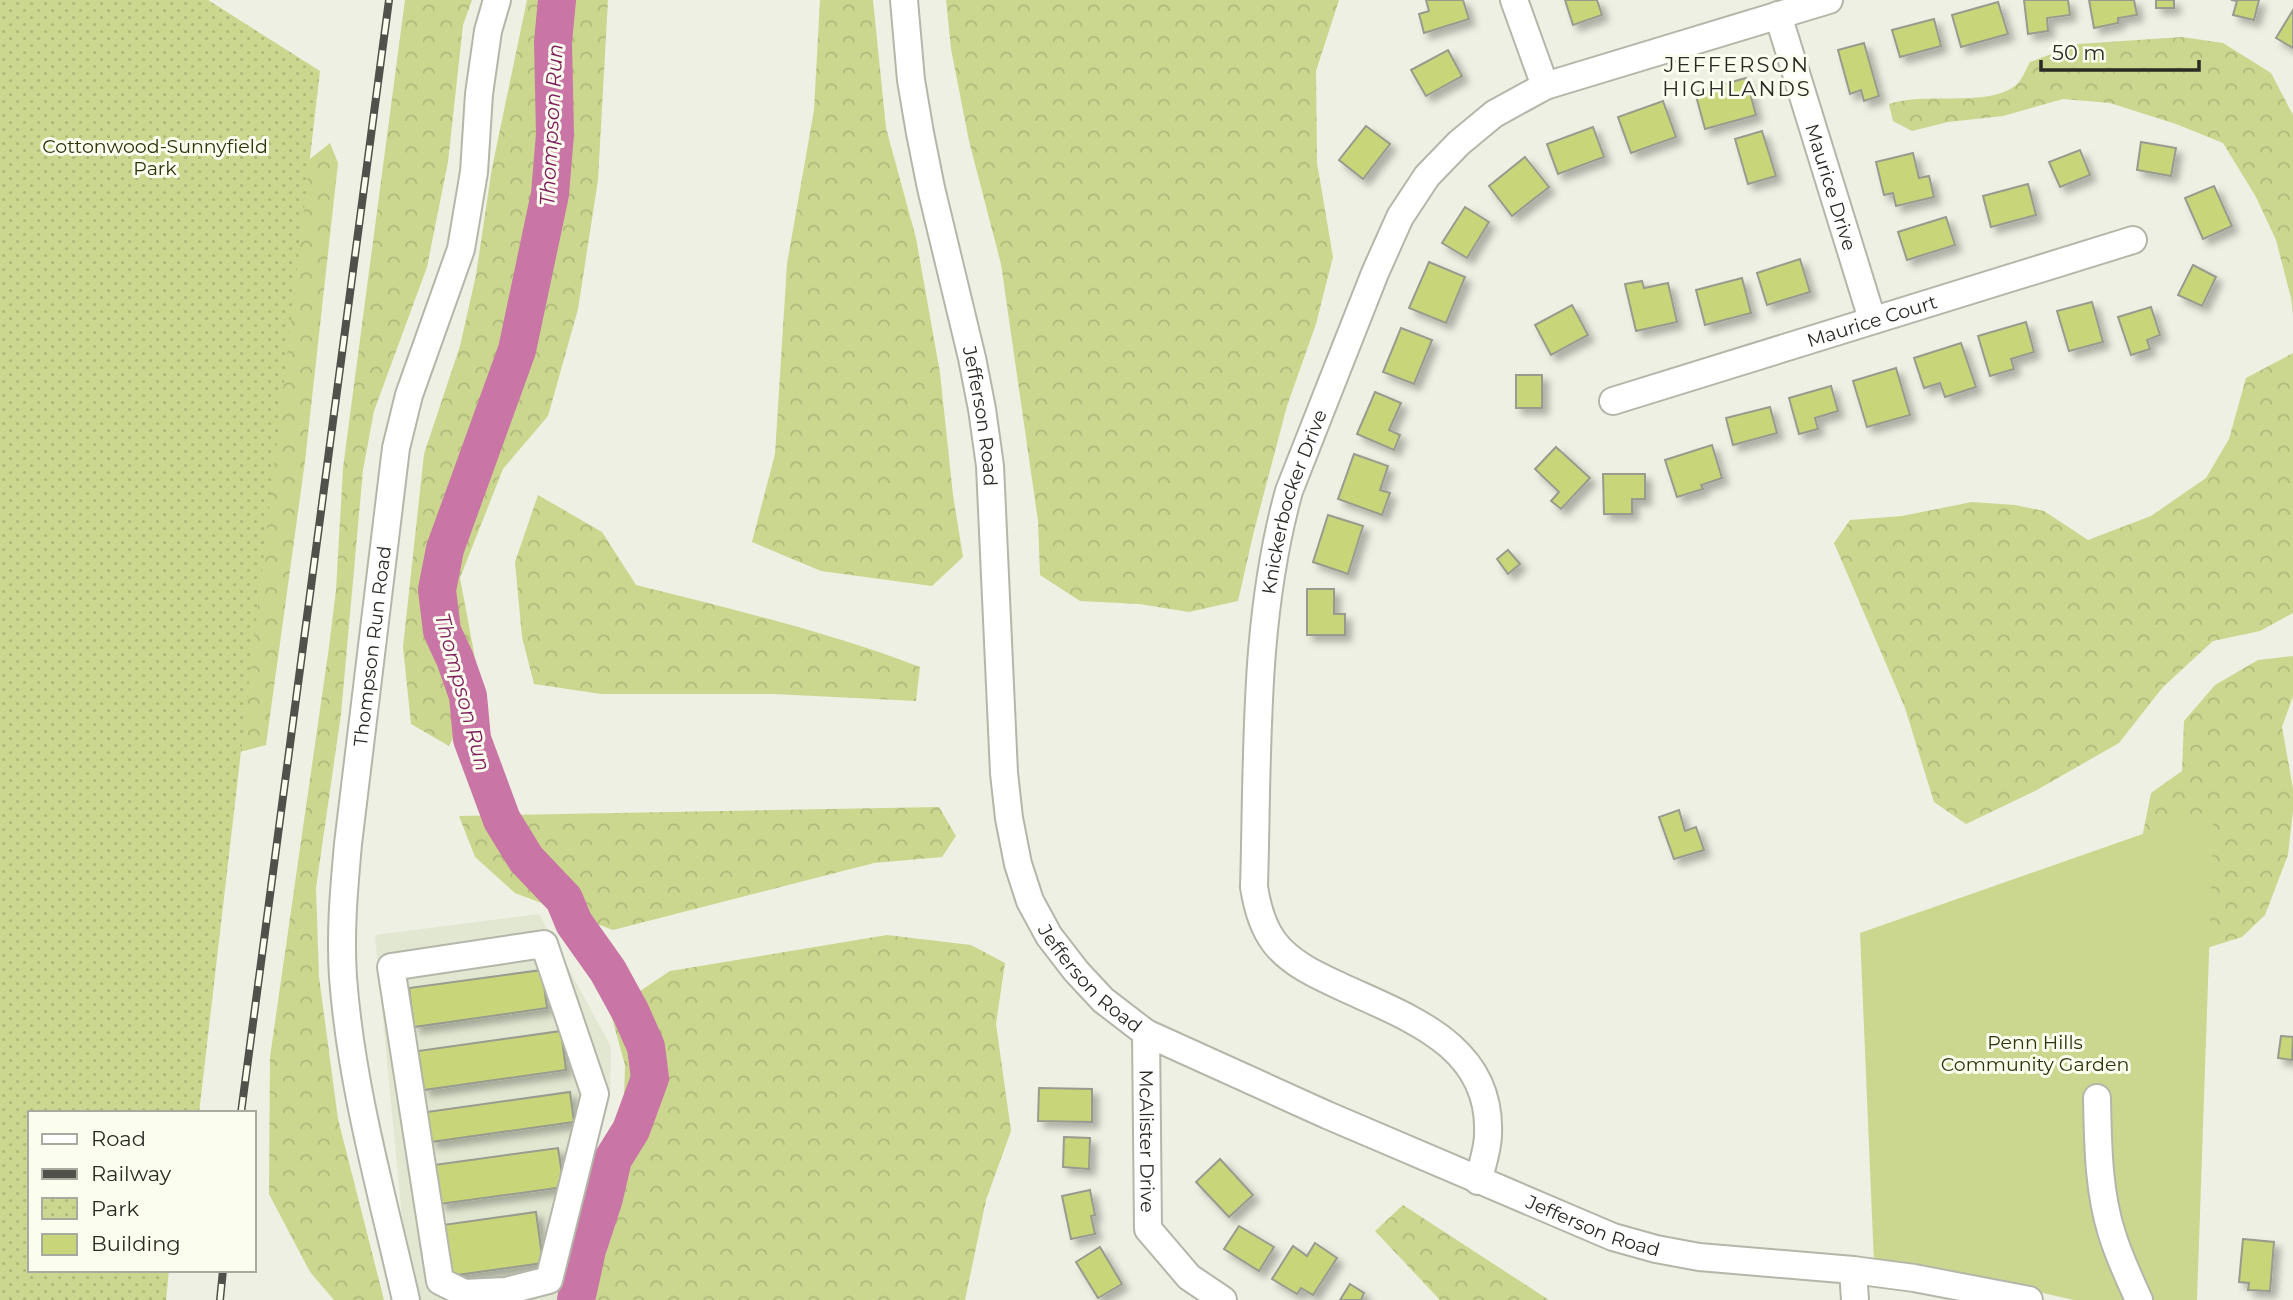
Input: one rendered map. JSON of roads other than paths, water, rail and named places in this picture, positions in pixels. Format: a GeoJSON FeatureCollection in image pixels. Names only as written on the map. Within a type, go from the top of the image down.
{"type":"FeatureCollection","features":[{"type":"Feature","properties":{"kind":"street","name":"Thompson Run Road"},"geometry":{"type":"LineString","coordinates":[[406,1300],[349,1037],[343,977],[342,902],[396,448],[409,395],[461,249],[474,172],[479,94],[488,31],[497,0]]}},
{"type":"Feature","properties":{"kind":"street","name":"Jefferson Road"},"geometry":{"type":"LineString","coordinates":[[904,0],[911,80],[920,133],[972,358],[988,455],[1004,773],[1009,818],[1018,864],[1030,901],[1049,936],[1076,971],[1103,1000],[1146,1033],[1478,1181],[1613,1237],[1699,1257],[1853,1270],[1926,1280],[2029,1300]]}},
{"type":"Feature","properties":{"kind":"street"},"geometry":{"type":"LineString","coordinates":[[1514,0],[1545,86]]}},
{"type":"Feature","properties":{"kind":"street","name":"Knickerbocker Drive"},"geometry":{"type":"LineString","coordinates":[[1478,1181],[1488,1135],[1488,1119],[1478,1084],[1457,1051],[1425,1026],[1300,965],[1284,953],[1266,930],[1256,902],[1254,887],[1260,658],[1266,601],[1279,528],[1289,491],[1375,272],[1400,217],[1427,176],[1459,143],[1494,114],[1545,86],[1829,0]]}},
{"type":"Feature","properties":{"kind":"street","name":"Maurice Drive"},"geometry":{"type":"LineString","coordinates":[[1778,15],[1872,319]]}},
{"type":"Feature","properties":{"kind":"street","name":"Maurice Court"},"geometry":{"type":"LineString","coordinates":[[1613,401],[2133,240]]}},
{"type":"Feature","properties":{"kind":"street"},"geometry":{"type":"LineString","coordinates":[[544,944],[596,1094],[549,1280],[505,1296],[464,1293],[440,1282],[391,967],[544,944]]}},
{"type":"Feature","properties":{"kind":"street","name":"McAlister Drive"},"geometry":{"type":"LineString","coordinates":[[1146,1033],[1148,1229],[1189,1277],[1223,1300]]}},
{"type":"Feature","properties":{"kind":"street"},"geometry":{"type":"LineString","coordinates":[[2097,1098],[2101,1184],[2119,1254],[2139,1300]]}},
{"type":"Feature","properties":{"kind":"street"},"geometry":{"type":"LineString","coordinates":[[1853,1270],[1855,1300]]}},
{"type":"Feature","properties":{"kind":"waterway","name":"Thompson Run"},"geometry":{"type":"LineString","coordinates":[[557,0],[553,42],[555,134],[550,194],[517,350],[445,549],[437,590],[442,631],[468,696],[472,739],[502,820],[526,859],[564,899],[574,923],[608,971],[646,1047],[650,1078],[631,1130],[613,1159],[576,1300]]}},
{"type":"Feature","properties":{"kind":"railway"},"geometry":{"type":"LineString","coordinates":[[241,1111],[389,0]]}},
{"type":"Feature","properties":{"kind":"railway"},"geometry":{"type":"LineString","coordinates":[[220,1300],[223,1272]]}},
{"type":"Feature","properties":{"kind":"district","name":"JEFFERSON HIGHLANDS"},"geometry":{"type":"Point","coordinates":[1737,76]}},
{"type":"Feature","properties":{"kind":"park label","name":"Cottonwood-Sunnyfield Park"},"geometry":{"type":"Point","coordinates":[155,157]}},
{"type":"Feature","properties":{"kind":"park label","name":"Penn Hills Community Garden"},"geometry":{"type":"Point","coordinates":[2035,1053]}}]}
